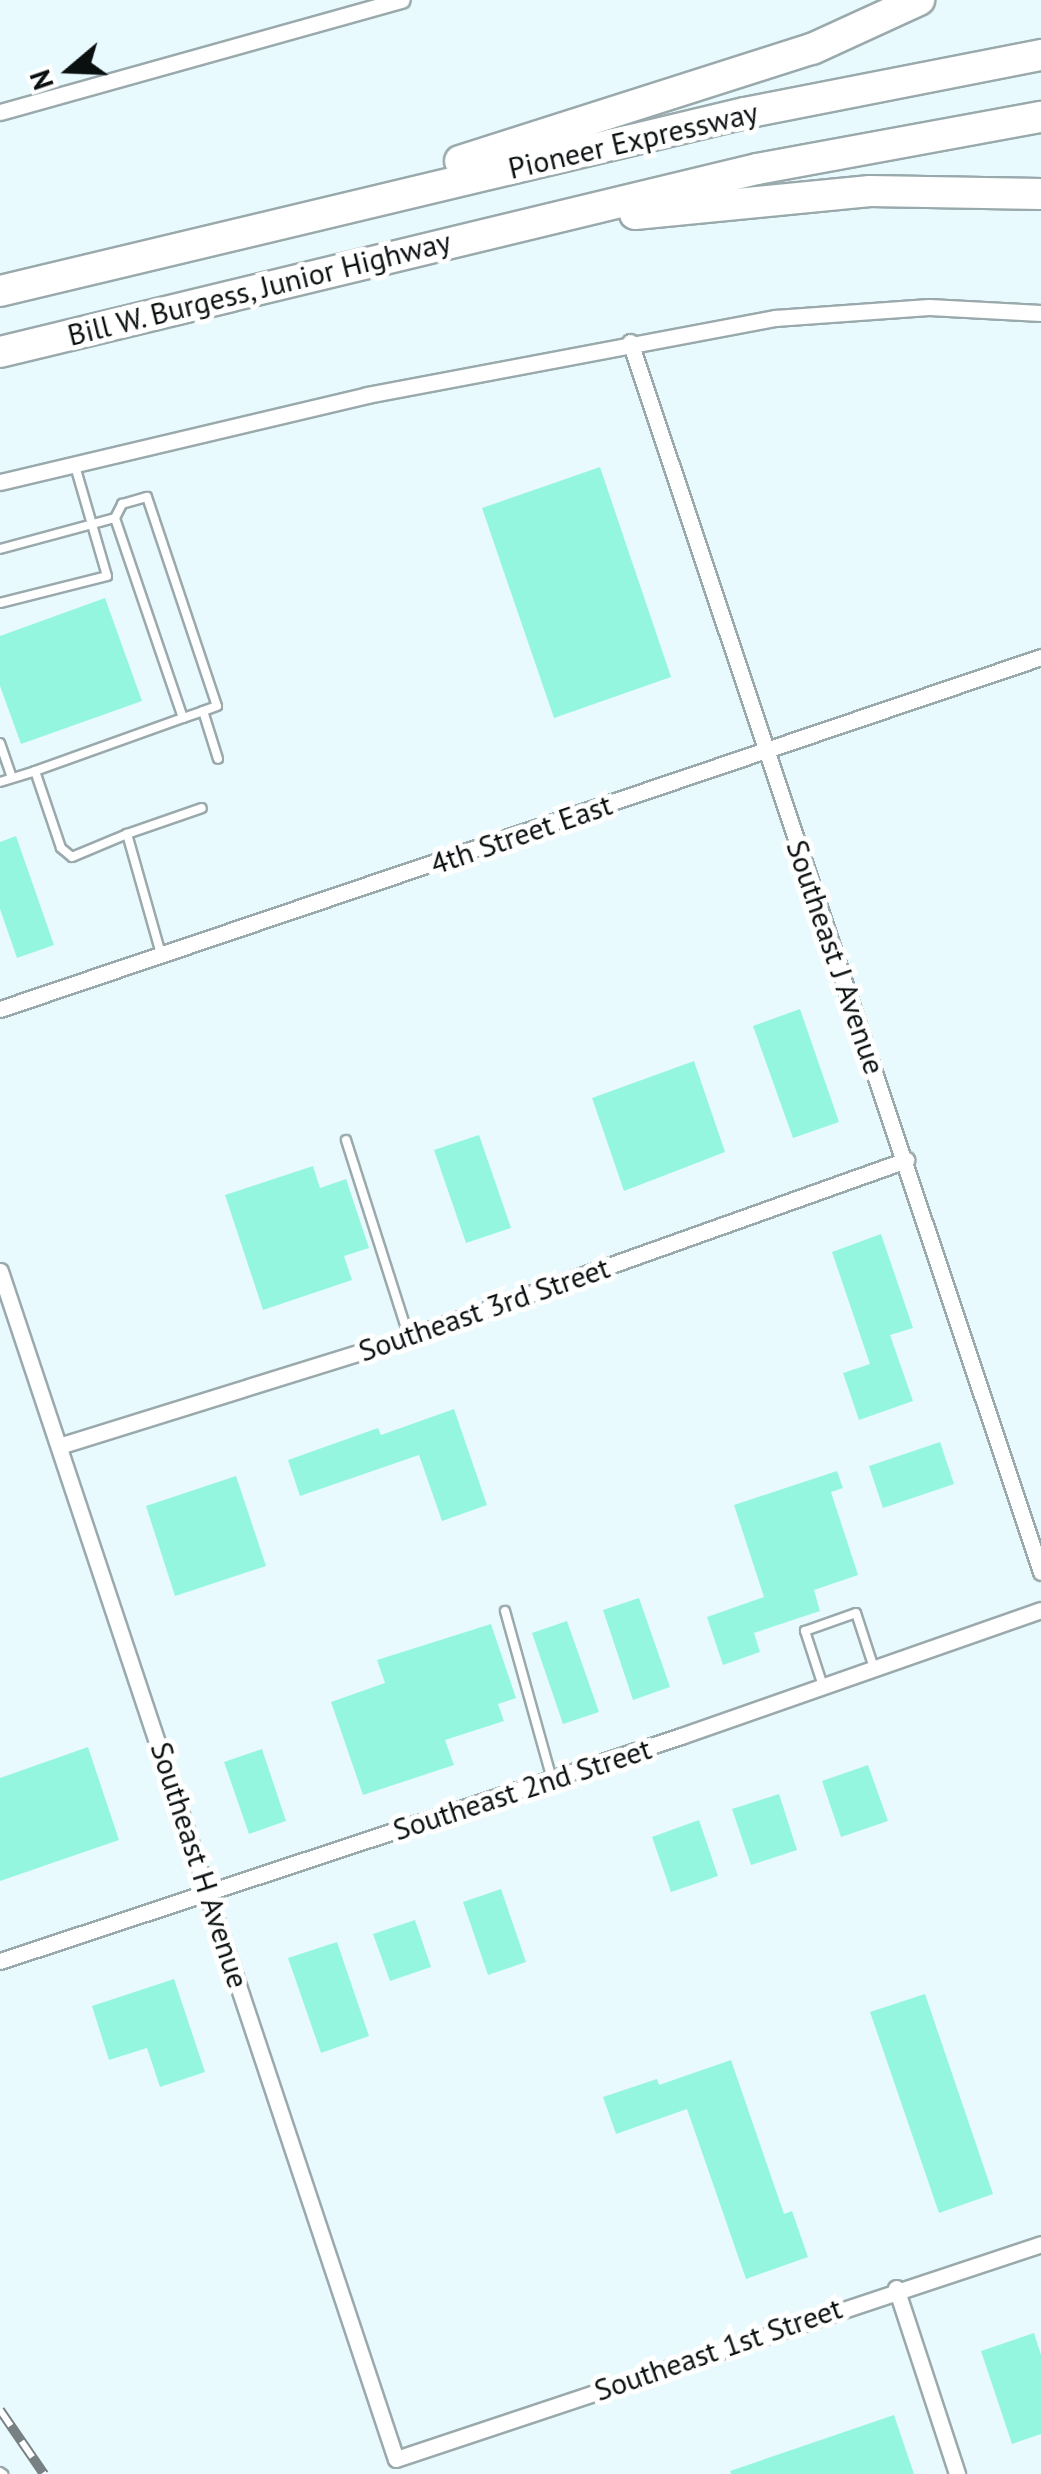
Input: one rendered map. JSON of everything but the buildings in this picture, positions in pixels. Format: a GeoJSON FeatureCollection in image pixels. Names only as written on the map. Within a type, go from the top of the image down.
{"type":"FeatureCollection","features":[{"type":"Feature","properties":{"kind":"highway"},"geometry":{"type":"LineString","coordinates":[[227,235],[743,73],[812,49],[919,0]]}},
{"type":"Feature","properties":{"kind":"highway","name":"Pioneer Expressway"},"geometry":{"type":"LineString","coordinates":[[227,235],[744,113],[1041,55]]}},
{"type":"Feature","properties":{"kind":"highway","name":"Pioneer Expressway"},"geometry":{"type":"LineString","coordinates":[[518,224],[757,169],[1041,117]]}},
{"type":"Feature","properties":{"kind":"highway"},"geometry":{"type":"LineString","coordinates":[[518,224],[870,191],[1041,194]]}},
{"type":"Feature","properties":{"kind":"highway","name":"Bill W. Burgess, Junior Highway"},"geometry":{"type":"LineString","coordinates":[[0,352],[518,224]]}},
{"type":"Feature","properties":{"kind":"highway","name":"Bill W. Burgess, Junior Highway"},"geometry":{"type":"LineString","coordinates":[[0,291],[227,235]]}},
{"type":"Feature","properties":{"kind":"street"},"geometry":{"type":"LineString","coordinates":[[0,112],[402,0]]}},
{"type":"Feature","properties":{"kind":"street"},"geometry":{"type":"LineString","coordinates":[[0,482],[367,395],[630,342],[775,318],[910,308],[1041,314]]}},
{"type":"Feature","properties":{"kind":"street","name":"Southeast J Avenue"},"geometry":{"type":"LineString","coordinates":[[630,342],[1041,1572]]}},
{"type":"Feature","properties":{"kind":"street","name":"4th Street East"},"geometry":{"type":"LineString","coordinates":[[0,1009],[1041,657]]}},
{"type":"Feature","properties":{"kind":"street","name":"Southeast 3rd Street"},"geometry":{"type":"LineString","coordinates":[[59,1446],[410,1337],[906,1160]]}},
{"type":"Feature","properties":{"kind":"street","name":"Southeast H Avenue"},"geometry":{"type":"LineString","coordinates":[[0,1272],[396,2459]]}},
{"type":"Feature","properties":{"kind":"street","name":"Southeast 2nd Street"},"geometry":{"type":"LineString","coordinates":[[0,1961],[1041,1610]]}},
{"type":"Feature","properties":{"kind":"street","name":"Southeast 1st Street"},"geometry":{"type":"LineString","coordinates":[[396,2459],[896,2288],[1041,2244]]}},
{"type":"Feature","properties":{"kind":"street"},"geometry":{"type":"LineString","coordinates":[[896,2288],[957,2474]]}},
{"type":"Feature","properties":{"kind":"lane"},"geometry":{"type":"LineString","coordinates":[[0,603],[107,576],[74,464]]}},
{"type":"Feature","properties":{"kind":"lane"},"geometry":{"type":"LineString","coordinates":[[0,782],[218,706],[147,497],[122,504],[116,518],[183,718]]}},
{"type":"Feature","properties":{"kind":"lane"},"geometry":{"type":"LineString","coordinates":[[0,549],[116,518]]}},
{"type":"Feature","properties":{"kind":"lane"},"geometry":{"type":"LineString","coordinates":[[203,711],[218,758]]}},
{"type":"Feature","properties":{"kind":"lane"},"geometry":{"type":"LineString","coordinates":[[0,743],[12,777]]}},
{"type":"Feature","properties":{"kind":"lane"},"geometry":{"type":"LineString","coordinates":[[35,771],[61,848],[72,857],[202,808]]}},
{"type":"Feature","properties":{"kind":"lane"},"geometry":{"type":"LineString","coordinates":[[126,834],[162,956]]}},
{"type":"Feature","properties":{"kind":"lane"},"geometry":{"type":"LineString","coordinates":[[346,1140],[410,1337]]}},
{"type":"Feature","properties":{"kind":"lane"},"geometry":{"type":"LineString","coordinates":[[504,1611],[552,1778]]}},
{"type":"Feature","properties":{"kind":"lane"},"geometry":{"type":"LineString","coordinates":[[824,1686],[805,1631],[856,1613],[874,1668]]}},
{"type":"Feature","properties":{"kind":"railway"},"geometry":{"type":"LineString","coordinates":[[0,2410],[44,2474]]}}]}
